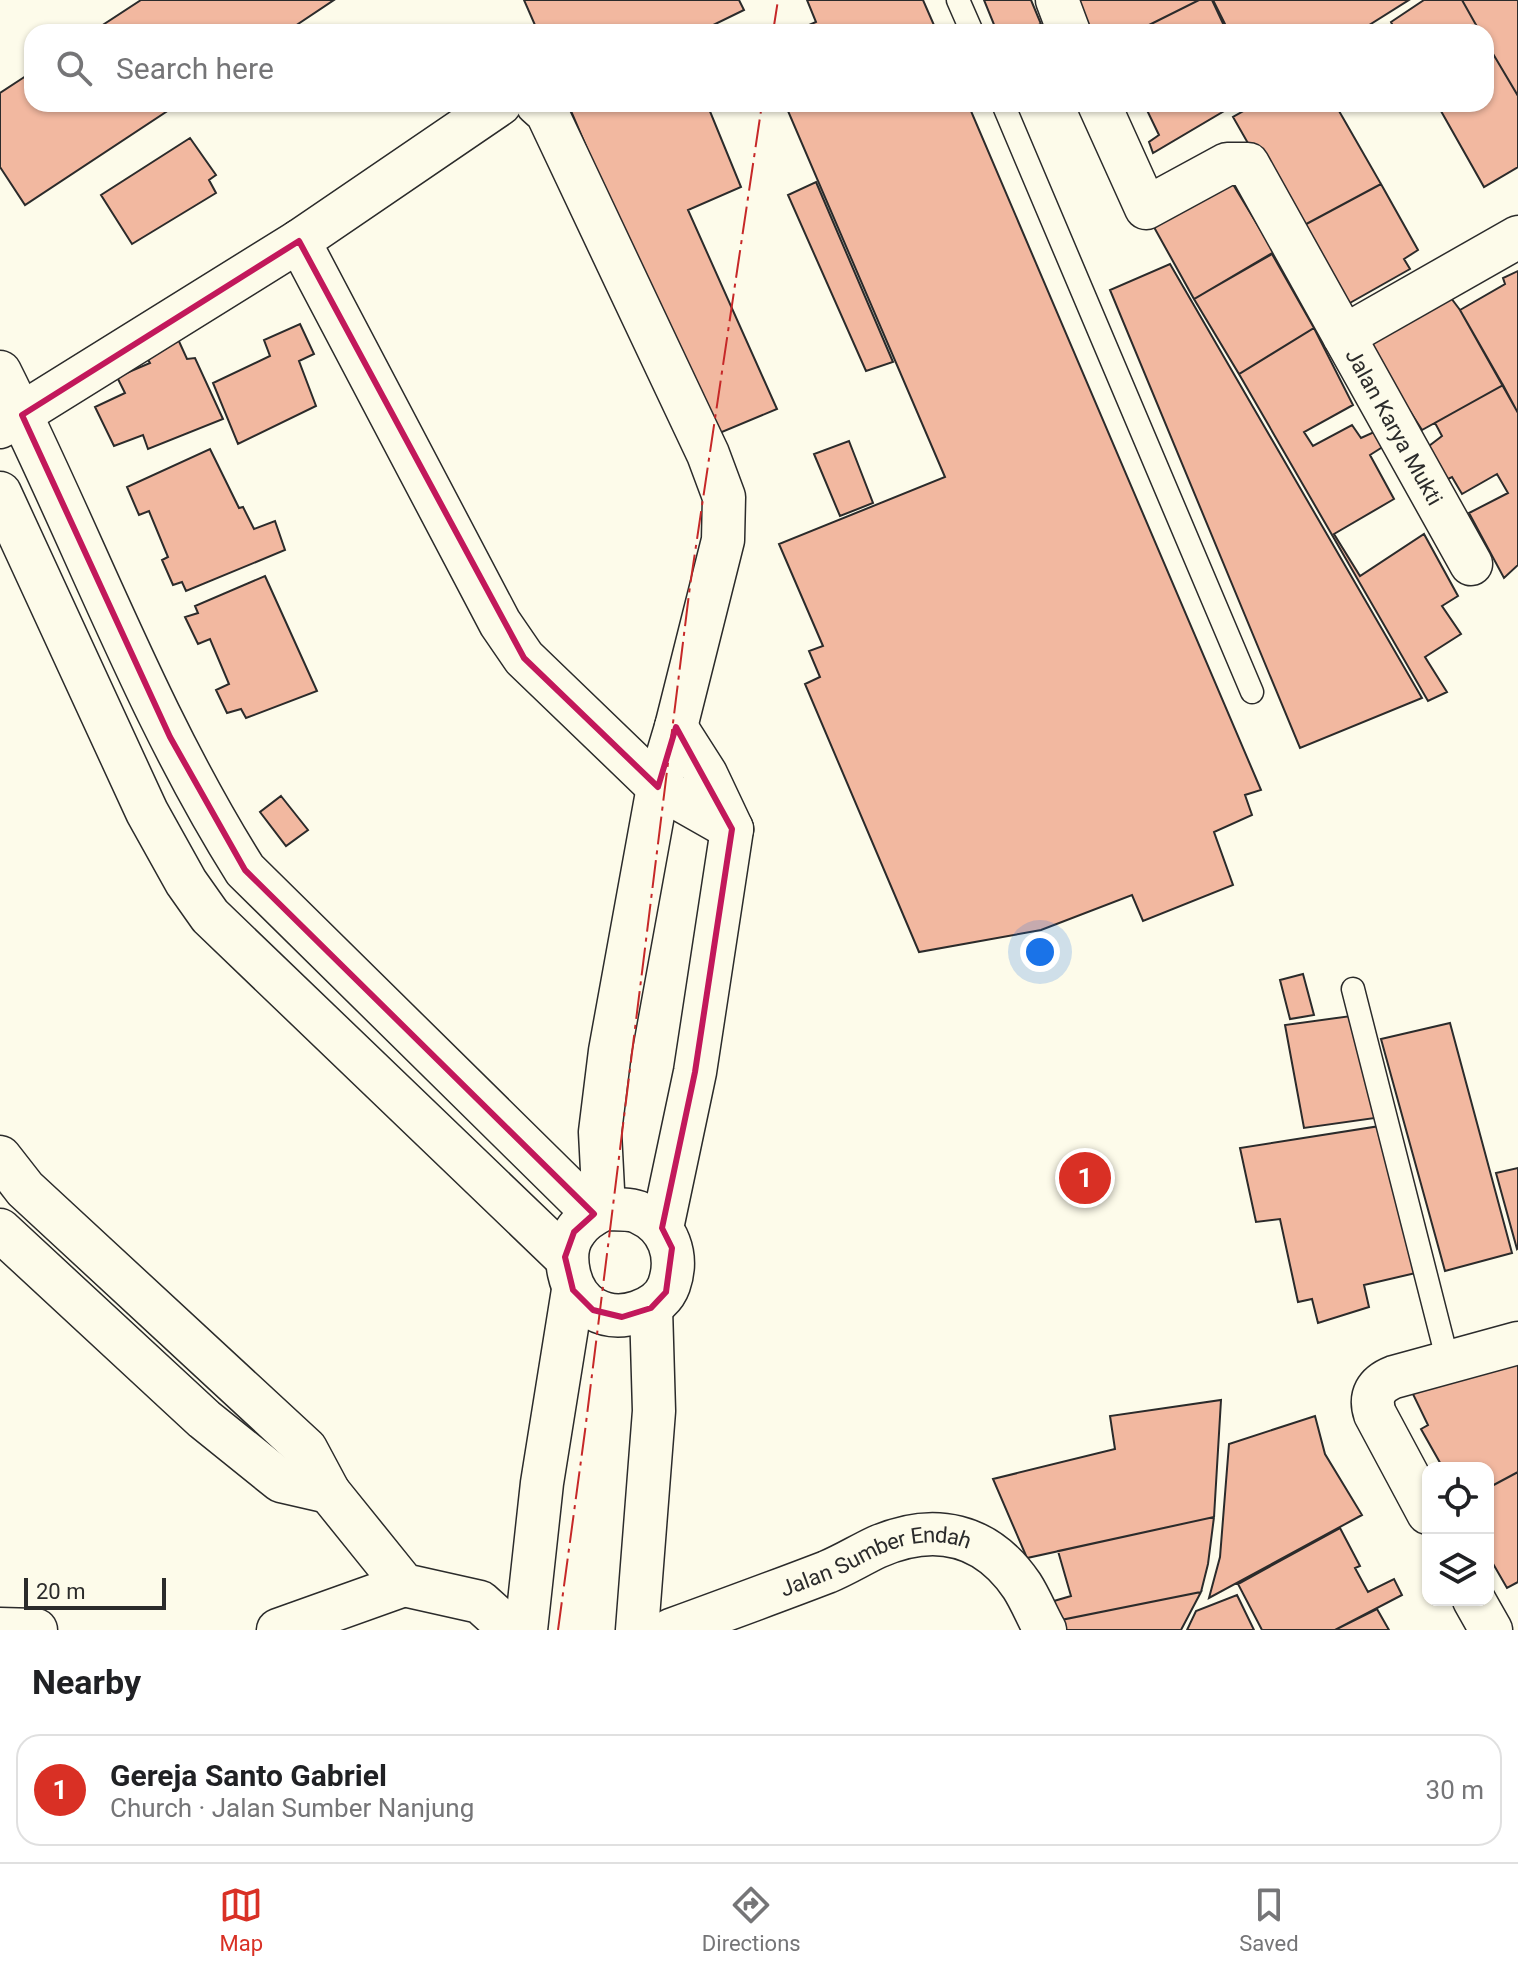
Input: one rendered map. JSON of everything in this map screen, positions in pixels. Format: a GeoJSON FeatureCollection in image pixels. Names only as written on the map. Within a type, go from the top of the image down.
{"type":"FeatureCollection","features":[{"type":"Feature","properties":{"kind":"street"},"geometry":{"type":"LineString","coordinates":[[1057,0],[1066,24]]}},
{"type":"Feature","properties":{"kind":"street"},"geometry":{"type":"LineString","coordinates":[[11,421],[299,241],[488,112]]}},
{"type":"Feature","properties":{"kind":"street"},"geometry":{"type":"LineString","coordinates":[[546,112],[708,454],[724,497],[723,540],[658,787],[610,1051],[600,1132],[599,1212]]}},
{"type":"Feature","properties":{"kind":"street"},"geometry":{"type":"LineString","coordinates":[[1103,112],[1146,208],[1227,164],[1248,164],[1344,336]]}},
{"type":"Feature","properties":{"kind":"street","name":"Jalan Karya Mukti"},"geometry":{"type":"LineString","coordinates":[[1471,564],[1344,336],[1518,237]]}},
{"type":"Feature","properties":{"kind":"street"},"geometry":{"type":"LineString","coordinates":[[299,241],[500,623],[524,658],[658,787],[732,829]]}},
{"type":"Feature","properties":{"kind":"street"},"geometry":{"type":"LineString","coordinates":[[0,372],[11,421],[170,737],[215,822],[245,870],[599,1212]]}},
{"type":"Feature","properties":{"kind":"street"},"geometry":{"type":"LineString","coordinates":[[0,493],[147,812],[186,882],[210,916],[569,1273],[593,1310],[622,1317],[651,1308],[666,1292],[674,1271],[672,1248],[662,1228],[638,1211],[599,1212],[574,1232],[569,1273],[542,1483],[526,1630]]}},
{"type":"Feature","properties":{"kind":"street"},"geometry":{"type":"LineString","coordinates":[[662,1228],[695,1072],[732,829],[706,774],[676,727]]}},
{"type":"Feature","properties":{"kind":"street"},"geometry":{"type":"LineString","coordinates":[[8,1186],[306,1449],[329,1492],[404,1585]]}},
{"type":"Feature","properties":{"kind":"street"},"geometry":{"type":"LineString","coordinates":[[0,1230],[204,1419],[281,1481],[329,1492]]}},
{"type":"Feature","properties":{"kind":"street"},"geometry":{"type":"LineString","coordinates":[[637,1630],[654,1411],[651,1308]]}},
{"type":"Feature","properties":{"kind":"street"},"geometry":{"type":"LineString","coordinates":[[1422,1502],[1375,1414],[1371,1402],[1376,1389],[1383,1381],[1518,1343]]}},
{"type":"Feature","properties":{"kind":"street","name":"Jalan Sumber Endah"},"geometry":{"type":"LineString","coordinates":[[671,1630],[831,1570],[879,1546],[915,1535],[948,1534],[989,1550],[1008,1567],[1045,1630]]}},
{"type":"Feature","properties":{"kind":"street"},"geometry":{"type":"LineString","coordinates":[[278,1630],[404,1585],[480,1602],[511,1630]]}},
{"type":"Feature","properties":{"kind":"street"},"geometry":{"type":"LineString","coordinates":[[1477,1606],[1491,1630]]}},
{"type":"Feature","properties":{"kind":"street"},"geometry":{"type":"LineString","coordinates":[[0,1629],[36,1630]]}},
{"type":"Feature","properties":{"kind":"lane"},"geometry":{"type":"LineString","coordinates":[[958,0],[968,24]]}},
{"type":"Feature","properties":{"kind":"lane"},"geometry":{"type":"LineString","coordinates":[[1006,112],[1252,692]]}},
{"type":"Feature","properties":{"kind":"lane"},"geometry":{"type":"LineString","coordinates":[[1353,989],[1448,1362]]}},
{"type":"Feature","properties":{"kind":"highlighted area"},"geometry":{"type":"Polygon","coordinates":[[[299,241],[524,658],[658,787],[676,727],[732,829],[695,1072],[662,1228],[672,1248],[666,1292],[651,1308],[622,1317],[593,1310],[573,1290],[565,1257],[574,1232],[594,1214],[245,870],[170,737],[22,415],[299,241]]]}},
{"type":"Feature","properties":{"kind":"building"},"geometry":{"type":"Polygon","coordinates":[[[141,0],[334,0],[298,24],[104,24],[141,0]]]}},
{"type":"Feature","properties":{"kind":"building"},"geometry":{"type":"Polygon","coordinates":[[[524,0],[739,0],[744,10],[715,24],[534,24],[524,0]]]}},
{"type":"Feature","properties":{"kind":"building"},"geometry":{"type":"Polygon","coordinates":[[[807,0],[923,0],[934,24],[811,24],[816,22],[807,0]]]}},
{"type":"Feature","properties":{"kind":"building"},"geometry":{"type":"Polygon","coordinates":[[[984,0],[1031,0],[1041,24],[994,24],[984,0]]]}},
{"type":"Feature","properties":{"kind":"building"},"geometry":{"type":"Polygon","coordinates":[[[1075,0],[1199,0],[1151,24],[1086,24],[1075,0]]]}},
{"type":"Feature","properties":{"kind":"building"},"geometry":{"type":"Polygon","coordinates":[[[1199,0],[1212,0],[1223,24],[1151,24],[1199,0]]]}},
{"type":"Feature","properties":{"kind":"building"},"geometry":{"type":"Polygon","coordinates":[[[1213,0],[1409,0],[1371,24],[1225,24],[1213,0]]]}},
{"type":"Feature","properties":{"kind":"building"},"geometry":{"type":"Polygon","coordinates":[[[1424,0],[1462,0],[1476,24],[1392,24],[1424,0]]]}},
{"type":"Feature","properties":{"kind":"building"},"geometry":{"type":"Polygon","coordinates":[[[1462,0],[1518,0],[1518,96],[1494,56],[1494,24],[1476,24],[1462,0]]]}},
{"type":"Feature","properties":{"kind":"building"},"geometry":{"type":"Polygon","coordinates":[[[1494,56],[1518,96],[1518,167],[1484,187],[1442,112],[1494,112],[1494,56]]]}},
{"type":"Feature","properties":{"kind":"building"},"geometry":{"type":"Polygon","coordinates":[[[24,77],[24,112],[166,112],[25,205],[0,167],[0,93],[24,77]]]}},
{"type":"Feature","properties":{"kind":"building"},"geometry":{"type":"Polygon","coordinates":[[[571,112],[710,112],[741,187],[688,210],[777,409],[710,437],[571,112]]]}},
{"type":"Feature","properties":{"kind":"building"},"geometry":{"type":"Polygon","coordinates":[[[788,112],[971,112],[1261,790],[1245,795],[1252,815],[1214,832],[1233,885],[1143,921],[1132,895],[1041,930],[919,952],[805,684],[820,677],[809,651],[823,646],[779,544],[945,477],[788,112]]]}},
{"type":"Feature","properties":{"kind":"building"},"geometry":{"type":"Polygon","coordinates":[[[1148,112],[1222,112],[1153,153],[1149,142],[1159,135],[1148,112]]]}},
{"type":"Feature","properties":{"kind":"building"},"geometry":{"type":"Polygon","coordinates":[[[1242,112],[1340,112],[1381,184],[1297,229],[1233,117],[1242,112]]]}},
{"type":"Feature","properties":{"kind":"building"},"geometry":{"type":"Polygon","coordinates":[[[190,138],[216,175],[209,180],[216,193],[132,244],[101,195],[190,138]]]}},
{"type":"Feature","properties":{"kind":"building"},"geometry":{"type":"Polygon","coordinates":[[[1231,181],[1274,252],[1194,299],[1150,220],[1231,181]]]}},
{"type":"Feature","properties":{"kind":"building"},"geometry":{"type":"Polygon","coordinates":[[[816,182],[893,362],[866,371],[788,195],[816,182]]]}},
{"type":"Feature","properties":{"kind":"building"},"geometry":{"type":"Polygon","coordinates":[[[1381,184],[1418,250],[1404,259],[1410,269],[1341,308],[1297,229],[1381,184]]]}},
{"type":"Feature","properties":{"kind":"building"},"geometry":{"type":"Polygon","coordinates":[[[1272,254],[1314,328],[1239,374],[1194,299],[1272,254]]]}},
{"type":"Feature","properties":{"kind":"building"},"geometry":{"type":"Polygon","coordinates":[[[1170,264],[1422,698],[1300,748],[1110,290],[1170,264]]]}},
{"type":"Feature","properties":{"kind":"building"},"geometry":{"type":"Polygon","coordinates":[[[1518,271],[1518,413],[1460,310],[1505,284],[1503,278],[1518,271]]]}},
{"type":"Feature","properties":{"kind":"building"},"geometry":{"type":"Polygon","coordinates":[[[1442,286],[1460,310],[1503,385],[1422,430],[1360,333],[1442,286]]]}},
{"type":"Feature","properties":{"kind":"building"},"geometry":{"type":"Polygon","coordinates":[[[300,324],[314,354],[299,361],[316,406],[238,444],[213,383],[270,356],[264,340],[300,324]]]}},
{"type":"Feature","properties":{"kind":"building"},"geometry":{"type":"Polygon","coordinates":[[[1314,328],[1353,405],[1304,432],[1313,446],[1352,425],[1361,438],[1383,428],[1392,441],[1370,455],[1394,499],[1334,534],[1360,576],[1424,534],[1458,596],[1442,606],[1461,634],[1425,657],[1447,692],[1428,701],[1239,374],[1314,328]]]}},
{"type":"Feature","properties":{"kind":"building"},"geometry":{"type":"Polygon","coordinates":[[[177,337],[187,359],[195,358],[223,419],[148,449],[143,435],[114,446],[95,407],[125,393],[117,377],[150,363],[143,351],[177,337]]]}},
{"type":"Feature","properties":{"kind":"building"},"geometry":{"type":"Polygon","coordinates":[[[1503,385],[1518,413],[1518,565],[1504,578],[1469,513],[1508,493],[1497,474],[1462,494],[1452,477],[1444,481],[1425,449],[1442,436],[1435,423],[1503,385]]]}},
{"type":"Feature","properties":{"kind":"building"},"geometry":{"type":"Polygon","coordinates":[[[849,441],[873,503],[840,516],[814,454],[849,441]]]}},
{"type":"Feature","properties":{"kind":"building"},"geometry":{"type":"Polygon","coordinates":[[[210,449],[239,508],[243,507],[254,529],[275,521],[285,550],[186,591],[182,582],[173,585],[162,560],[168,557],[149,511],[139,515],[127,487],[210,449]]]}},
{"type":"Feature","properties":{"kind":"building"},"geometry":{"type":"Polygon","coordinates":[[[265,576],[317,691],[246,718],[241,709],[227,713],[216,690],[229,684],[210,639],[198,644],[185,617],[198,613],[195,606],[265,576]]]}},
{"type":"Feature","properties":{"kind":"building"},"geometry":{"type":"Polygon","coordinates":[[[281,796],[308,830],[286,846],[260,812],[281,796]]]}},
{"type":"Feature","properties":{"kind":"building"},"geometry":{"type":"Polygon","coordinates":[[[1303,974],[1314,1015],[1290,1019],[1280,980],[1303,974]]]}},
{"type":"Feature","properties":{"kind":"building"},"geometry":{"type":"Polygon","coordinates":[[[1351,1016],[1375,1118],[1304,1128],[1285,1025],[1351,1016]]]}},
{"type":"Feature","properties":{"kind":"building"},"geometry":{"type":"Polygon","coordinates":[[[1450,1023],[1512,1253],[1445,1271],[1381,1039],[1450,1023]]]}},
{"type":"Feature","properties":{"kind":"building"},"geometry":{"type":"Polygon","coordinates":[[[1380,1126],[1420,1272],[1364,1285],[1369,1307],[1318,1323],[1312,1299],[1298,1302],[1280,1219],[1256,1222],[1240,1148],[1380,1126]]]}},
{"type":"Feature","properties":{"kind":"building"},"geometry":{"type":"Polygon","coordinates":[[[1518,1168],[1518,1248],[1517,1249],[1496,1173],[1518,1168]]]}},
{"type":"Feature","properties":{"kind":"building"},"geometry":{"type":"Polygon","coordinates":[[[1518,1360],[1518,1472],[1494,1485],[1494,1462],[1440,1462],[1421,1429],[1428,1425],[1410,1388],[1518,1360]]]}},
{"type":"Feature","properties":{"kind":"building"},"geometry":{"type":"Polygon","coordinates":[[[1221,1400],[1214,1517],[1027,1558],[993,1479],[1115,1449],[1110,1416],[1221,1400]]]}},
{"type":"Feature","properties":{"kind":"building"},"geometry":{"type":"Polygon","coordinates":[[[1315,1416],[1325,1454],[1362,1515],[1209,1598],[1220,1557],[1229,1444],[1315,1416]]]}},
{"type":"Feature","properties":{"kind":"building"},"geometry":{"type":"Polygon","coordinates":[[[1518,1472],[1518,1582],[1507,1588],[1494,1565],[1494,1485],[1518,1472]]]}},
{"type":"Feature","properties":{"kind":"building"},"geometry":{"type":"Polygon","coordinates":[[[1214,1517],[1201,1592],[1061,1620],[1054,1601],[1071,1596],[1058,1551],[1214,1517]]]}},
{"type":"Feature","properties":{"kind":"building"},"geometry":{"type":"Polygon","coordinates":[[[1340,1528],[1360,1566],[1355,1568],[1368,1592],[1394,1579],[1402,1595],[1335,1630],[1262,1630],[1238,1584],[1340,1528]]]}},
{"type":"Feature","properties":{"kind":"building"},"geometry":{"type":"Polygon","coordinates":[[[1201,1592],[1181,1630],[1054,1630],[1061,1620],[1201,1592]]]}},
{"type":"Feature","properties":{"kind":"building"},"geometry":{"type":"Polygon","coordinates":[[[1237,1595],[1254,1630],[1187,1630],[1196,1611],[1237,1595]]]}},
{"type":"Feature","properties":{"kind":"building"},"geometry":{"type":"Polygon","coordinates":[[[1377,1609],[1389,1630],[1335,1630],[1377,1609]]]}},
{"type":"Feature","properties":{"kind":"power"},"geometry":{"type":"LineString","coordinates":[[774,24],[778,0]]}},
{"type":"Feature","properties":{"kind":"power"},"geometry":{"type":"LineString","coordinates":[[558,1630],[690,586],[761,112]]}},
{"type":"Feature","properties":{"kind":"place","name":"Gereja Santo Gabriel"},"geometry":{"type":"Point","coordinates":[1085,1178]}}]}
